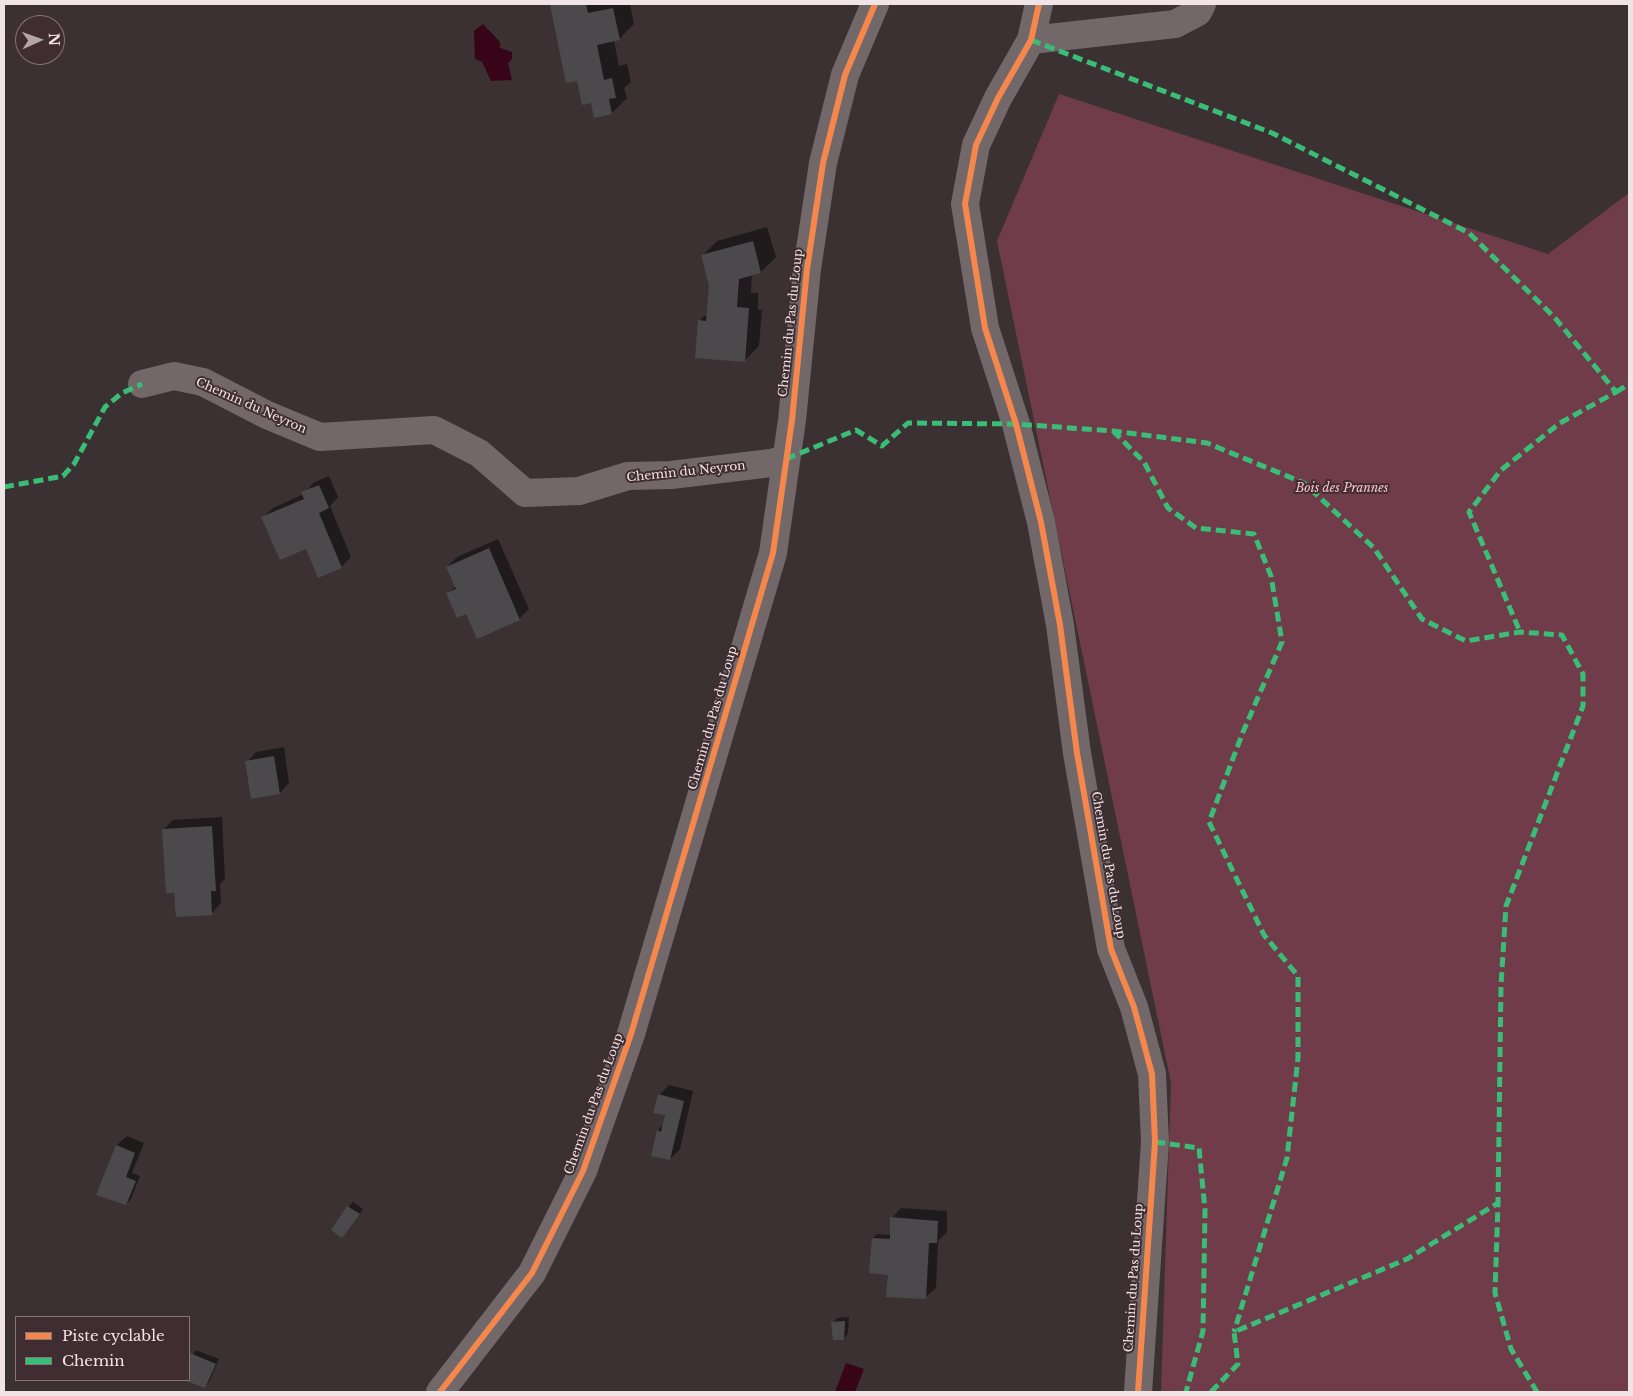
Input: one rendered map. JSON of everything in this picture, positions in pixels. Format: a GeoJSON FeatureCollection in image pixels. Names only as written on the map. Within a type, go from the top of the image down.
{"type":"FeatureCollection","features":[{"type":"Feature","properties":{"kind":"street","name":"Chemin du Pas du Loup"},"geometry":{"type":"LineString","coordinates":[[440,1392],[532,1273],[583,1171],[631,1034],[773,553],[823,163],[845,75],[875,4]]}},
{"type":"Feature","properties":{"kind":"street","name":"Chemin du Pas du Loup"},"geometry":{"type":"LineString","coordinates":[[1039,4],[1031,40],[998,98],[976,145],[965,204],[985,328],[1016,424],[1041,522],[1060,625],[1077,753],[1111,949],[1134,1007],[1152,1074],[1155,1142],[1138,1392]]}},
{"type":"Feature","properties":{"kind":"street"},"geometry":{"type":"LineString","coordinates":[[1031,40],[1175,24],[1198,12],[1202,4]]}},
{"type":"Feature","properties":{"kind":"street","name":"Chemin du Neyron"},"geometry":{"type":"LineString","coordinates":[[142,384],[174,376],[203,382],[268,415],[320,437],[434,430],[479,453],[524,493],[579,491],[628,476],[680,474],[771,463],[786,458]]}},
{"type":"Feature","properties":{"kind":"green space","name":"Bois des Prannes"},"geometry":{"type":"Polygon","coordinates":[[[1059,94],[1548,254],[1629,193],[1629,1392],[1161,1392],[1171,1083],[997,241],[1059,94]]]}},
{"type":"Feature","properties":{"kind":"shaded area"},"geometry":{"type":"Polygon","coordinates":[[[483,24],[500,42],[500,48],[512,52],[512,59],[508,63],[512,80],[491,81],[482,62],[475,59],[474,31],[483,24]]]}},
{"type":"Feature","properties":{"kind":"shaded area"},"geometry":{"type":"Polygon","coordinates":[[[846,1363],[864,1369],[855,1392],[835,1392],[846,1363]]]}},
{"type":"Feature","properties":{"kind":"building"},"geometry":{"type":"Polygon","coordinates":[[[586,4],[588,13],[613,8],[620,40],[597,45],[604,80],[612,78],[616,98],[609,99],[612,114],[594,118],[591,103],[582,105],[577,81],[566,83],[550,5],[586,4]]]}},
{"type":"Feature","properties":{"kind":"building"},"geometry":{"type":"Polygon","coordinates":[[[753,241],[761,273],[739,279],[737,307],[749,308],[745,362],[695,358],[698,320],[706,321],[709,286],[701,255],[753,241]]]}},
{"type":"Feature","properties":{"kind":"building"},"geometry":{"type":"Polygon","coordinates":[[[319,485],[329,508],[319,513],[342,568],[318,578],[306,549],[280,560],[261,517],[304,499],[301,492],[319,485]]]}},
{"type":"Feature","properties":{"kind":"building"},"geometry":{"type":"Polygon","coordinates":[[[489,548],[520,620],[477,639],[466,614],[457,618],[446,593],[456,589],[446,567],[489,548]]]}},
{"type":"Feature","properties":{"kind":"building"},"geometry":{"type":"Polygon","coordinates":[[[274,756],[280,794],[251,799],[245,761],[274,756]]]}},
{"type":"Feature","properties":{"kind":"building"},"geometry":{"type":"Polygon","coordinates":[[[212,826],[216,891],[211,891],[212,915],[176,917],[174,893],[166,893],[162,829],[212,826]]]}},
{"type":"Feature","properties":{"kind":"building"},"geometry":{"type":"Polygon","coordinates":[[[658,1094],[684,1101],[670,1160],[651,1156],[657,1130],[661,1132],[665,1115],[653,1113],[658,1094]]]}},
{"type":"Feature","properties":{"kind":"building"},"geometry":{"type":"Polygon","coordinates":[[[116,1145],[135,1153],[126,1177],[136,1181],[126,1205],[96,1195],[116,1145]]]}},
{"type":"Feature","properties":{"kind":"building"},"geometry":{"type":"Polygon","coordinates":[[[347,1206],[360,1214],[342,1238],[331,1230],[347,1206]]]}},
{"type":"Feature","properties":{"kind":"building"},"geometry":{"type":"Polygon","coordinates":[[[890,1217],[938,1221],[937,1243],[929,1243],[926,1299],[886,1297],[888,1275],[869,1273],[872,1238],[890,1239],[890,1217]]]}},
{"type":"Feature","properties":{"kind":"building"},"geometry":{"type":"Polygon","coordinates":[[[845,1321],[844,1340],[833,1340],[831,1322],[845,1321]]]}},
{"type":"Feature","properties":{"kind":"building"},"geometry":{"type":"Polygon","coordinates":[[[190,1353],[216,1364],[205,1388],[187,1381],[190,1381],[190,1353]]]}},
{"type":"Feature","properties":{"kind":"marked path"},"geometry":{"type":"LineString","coordinates":[[1031,40],[1272,133],[1469,233],[1555,318],[1616,392],[1560,423],[1501,470],[1469,512],[1520,632]]}},
{"type":"Feature","properties":{"kind":"marked path"},"geometry":{"type":"LineString","coordinates":[[4,487],[63,476],[74,464],[105,407],[122,393],[142,384]]}},
{"type":"Feature","properties":{"kind":"marked path"},"geometry":{"type":"LineString","coordinates":[[1616,392],[1629,384]]}},
{"type":"Feature","properties":{"kind":"marked path"},"geometry":{"type":"LineString","coordinates":[[786,459],[856,430],[882,446],[908,423],[1016,424],[1113,431],[1207,443],[1304,483],[1374,548],[1422,619],[1466,641],[1520,632],[1562,635],[1583,674],[1583,706],[1506,906],[1501,985],[1498,1203]]}},
{"type":"Feature","properties":{"kind":"marked path"},"geometry":{"type":"LineString","coordinates":[[1113,431],[1144,462],[1168,508],[1196,528],[1254,534],[1271,576],[1282,642],[1243,732],[1209,822],[1264,935],[1298,976],[1298,1058],[1287,1158],[1234,1332]]}},
{"type":"Feature","properties":{"kind":"marked path"},"geometry":{"type":"LineString","coordinates":[[1155,1142],[1199,1148],[1205,1210],[1203,1331],[1186,1392]]}},
{"type":"Feature","properties":{"kind":"marked path"},"geometry":{"type":"LineString","coordinates":[[1211,1392],[1238,1364],[1234,1332],[1407,1259],[1498,1203],[1495,1293],[1511,1349],[1537,1392]]}},
{"type":"Feature","properties":{"kind":"cycle path"},"geometry":{"type":"LineString","coordinates":[[440,1392],[532,1273],[583,1171],[631,1034],[773,553],[792,420],[807,269],[823,163],[845,75],[875,4]]}},
{"type":"Feature","properties":{"kind":"cycle path"},"geometry":{"type":"LineString","coordinates":[[1039,4],[1031,40],[998,98],[976,145],[965,204],[985,328],[1016,424],[1041,522],[1060,625],[1077,753],[1111,949],[1134,1007],[1152,1074],[1155,1142],[1138,1392]]}}]}
